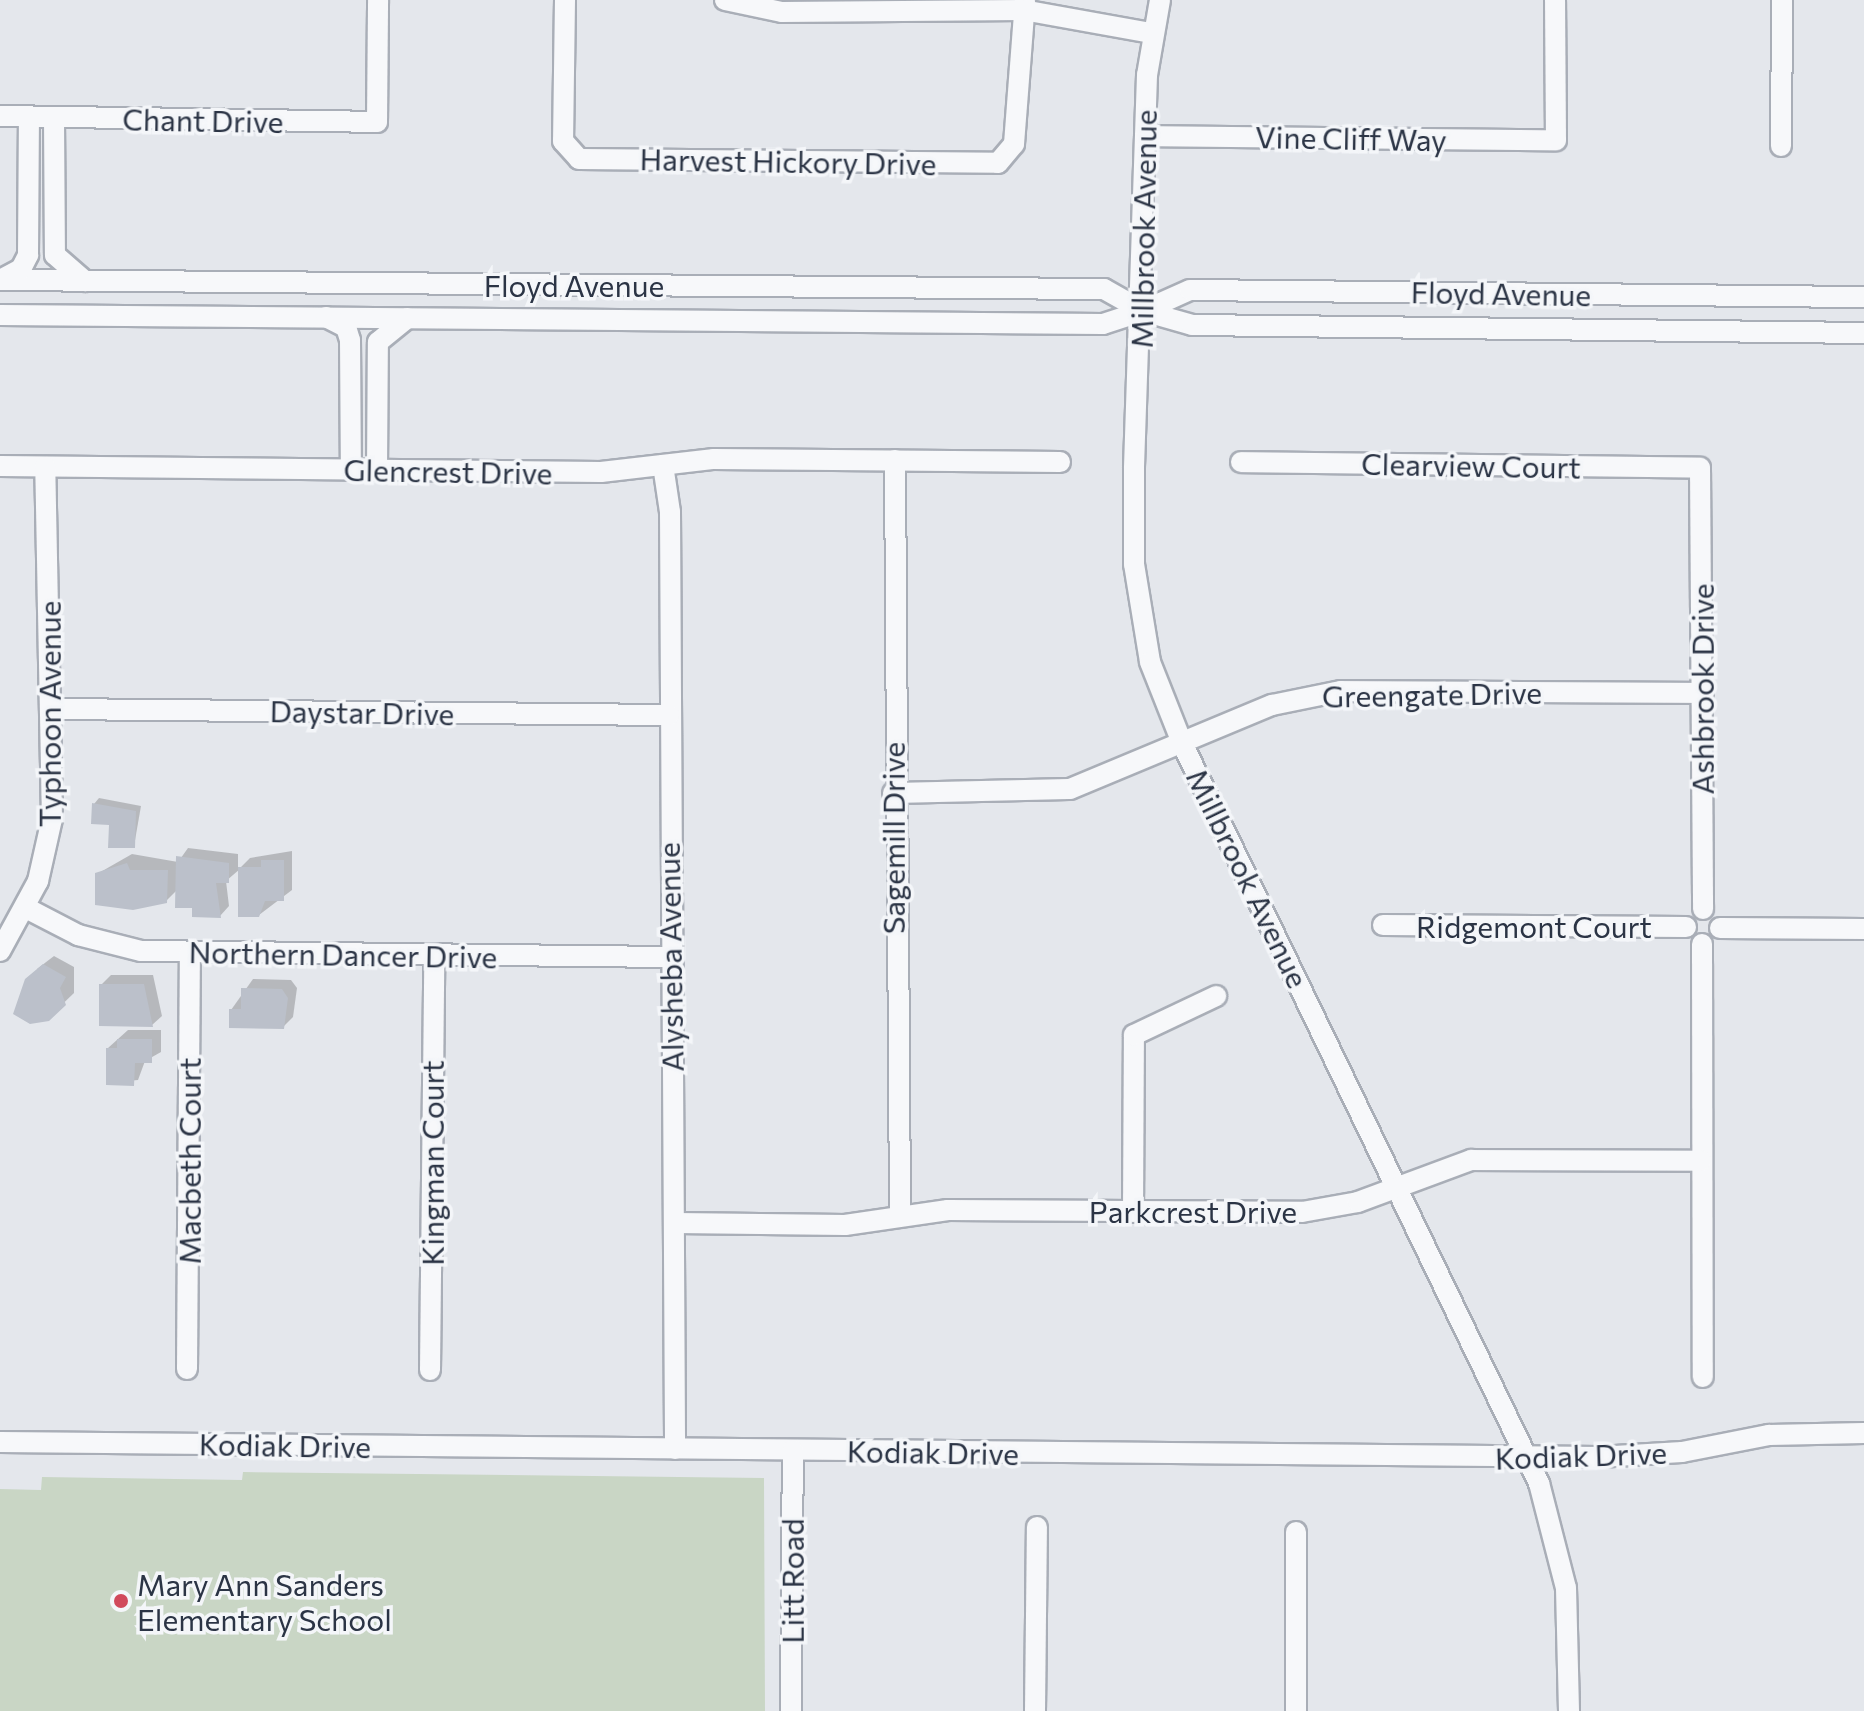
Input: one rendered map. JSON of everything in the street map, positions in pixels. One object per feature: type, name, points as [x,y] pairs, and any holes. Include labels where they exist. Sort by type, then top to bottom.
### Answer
[{"type":"street","name":"Chant Drive","points":[[0,116],[29,119],[377,122],[378,0]]},
{"type":"street","name":"Harvest Hickory Drive","points":[[565,0],[569,153],[594,159],[1007,158],[1024,5]]},
{"type":"street","points":[[725,0],[782,12],[1024,5],[1151,33]]},
{"type":"street","name":"Millbrook Avenue","points":[[1160,0],[1151,33],[1145,136],[1143,311],[1134,564],[1150,662],[1182,743],[1399,1183],[1526,1455],[1562,1560],[1569,1711]]},
{"type":"street","name":"Vine Cliff Way","points":[[1145,136],[1556,140],[1555,0]]},
{"type":"street","points":[[1781,146],[1782,0]]},
{"type":"street","points":[[0,280],[21,269],[28,255],[29,119]]},
{"type":"street","points":[[54,119],[55,255],[85,281]]},
{"type":"street","name":"Floyd Avenue","points":[[0,280],[1104,289],[1143,311],[1192,325],[1864,333]]},
{"type":"street","name":"Floyd Avenue","points":[[0,315],[1103,324],[1143,311],[1190,290],[1864,297]]},
{"type":"street","points":[[326,317],[346,327],[350,340],[351,470]]},
{"type":"street","points":[[377,470],[378,342],[408,318]]},
{"type":"street","name":"Glencrest Drive","points":[[0,466],[601,472],[663,465],[895,460],[1060,462]]},
{"type":"street","name":"Sagemill Drive","points":[[895,460],[893,793],[900,1215]]},
{"type":"street","name":"Clearview Court","points":[[1241,462],[1700,468]]},
{"type":"street","name":"Alysheba Avenue","points":[[663,465],[670,512],[668,957],[676,1223],[675,1449]]},
{"type":"street","name":"Typhoon Avenue","points":[[0,951],[26,908],[52,819],[55,709],[45,467]]},
{"type":"street","name":"Ashbrook Drive","points":[[1700,468],[1703,909]]},
{"type":"street","name":"Greengate Drive","points":[[893,793],[1070,789],[1272,705],[1341,691],[1703,693]]},
{"type":"street","name":"Daystar Drive","points":[[55,709],[669,715]]},
{"type":"street","name":"Northern Dancer Drive","points":[[26,908],[107,945],[190,953],[668,957]]},
{"type":"street","points":[[1703,1377],[1702,944],[1686,927],[1703,909],[1716,915],[1720,928]]},
{"type":"street","name":"Ridgemont Court","points":[[1383,925],[1686,927]]},
{"type":"street","points":[[1702,944],[1720,928],[1864,929]]},
{"type":"street","name":"Macbeth Court","points":[[187,1369],[190,953]]},
{"type":"street","name":"Kingman Court","points":[[430,1370],[434,955]]},
{"type":"street","points":[[1133,1212],[1134,1035],[1216,996]]},
{"type":"street","name":"Parkcrest Drive","points":[[676,1223],[836,1226],[900,1215],[1321,1211],[1471,1160],[1701,1161]]},
{"type":"street","name":"Kodiak Drive","points":[[0,1442],[1644,1456],[1769,1435],[1864,1433]]},
{"type":"street","name":"Litt Road","points":[[791,1711],[793,1450]]},
{"type":"street","points":[[1035,1711],[1037,1527]]},
{"type":"street","points":[[1296,1532],[1296,1711]]},
{"type":"green space","points":[[243,1472],[764,1478],[765,1711],[0,1711],[0,1489],[41,1490],[42,1477],[242,1480]]},
{"type":"building","points":[[92,803],[136,811],[135,848],[108,848],[109,825],[91,824]]},
{"type":"building","points":[[176,856],[229,863],[229,883],[216,883],[221,918],[192,917],[192,908],[175,908]]},
{"type":"building","points":[[261,860],[284,860],[284,901],[265,901],[259,917],[238,917],[238,867],[261,867]]},
{"type":"building","points":[[127,863],[130,870],[168,870],[167,903],[133,910],[95,905],[95,873]]},
{"type":"building","points":[[43,964],[66,977],[60,988],[66,1005],[49,1021],[30,1024],[13,1014],[25,979]]},
{"type":"building","points":[[99,984],[144,984],[153,1027],[99,1026]]},
{"type":"building","points":[[241,988],[282,989],[288,998],[284,1029],[229,1028],[229,1009],[241,1009]]},
{"type":"building","points":[[117,1039],[152,1039],[152,1063],[135,1063],[134,1086],[106,1085],[106,1048],[117,1048]]},
{"type":"place","name":"Mary Ann Sanders Elementary School","points":[[121,1601]]}]
